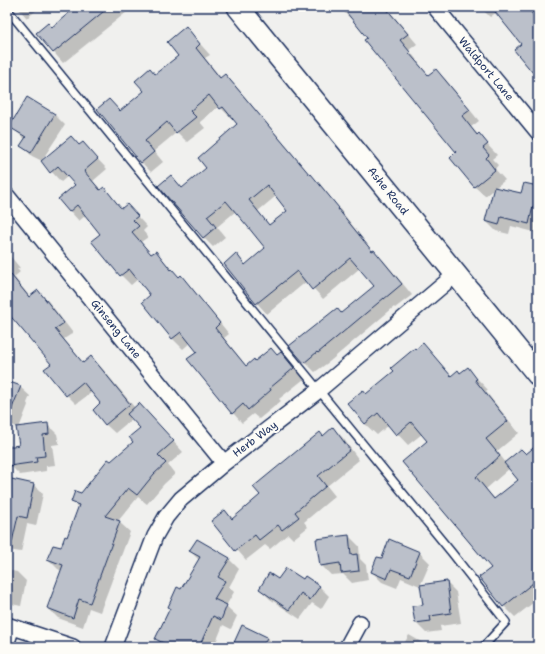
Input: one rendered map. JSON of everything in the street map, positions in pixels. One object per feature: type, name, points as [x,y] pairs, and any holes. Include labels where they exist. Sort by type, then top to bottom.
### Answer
[{"type":"street","name":"Ashe Road","points":[[238,7],[538,375]]},
{"type":"street","name":"Waldport Lane","points":[[435,7],[538,132]]},
{"type":"street","name":"Ginseng Lane","points":[[7,196],[224,463]]},
{"type":"street","name":"Herb Way","points":[[112,647],[155,536],[166,517],[181,499],[224,463],[319,390],[456,274]]},
{"type":"street","points":[[347,647],[360,624]]},
{"type":"street","points":[[7,642],[9,626],[73,647]]},
{"type":"lane","points":[[7,8],[319,390],[506,622],[483,647]]},
{"type":"building","points":[[76,7],[109,7],[53,53],[36,33],[48,23],[52,27]]},
{"type":"building","points":[[342,7],[385,7],[408,34],[400,40],[410,52],[409,53],[428,75],[436,69],[470,110],[462,116],[477,135],[479,133],[488,144],[483,148],[489,155],[486,158],[495,170],[474,187],[450,158],[456,152],[364,40],[367,38]]},
{"type":"building","points":[[491,7],[527,7],[538,21],[538,79],[514,50],[521,44]]},
{"type":"building","points":[[186,26],[200,44],[196,48],[220,78],[225,74],[310,175],[311,174],[372,251],[374,250],[402,284],[304,363],[289,346],[337,308],[341,313],[374,286],[350,258],[312,290],[297,271],[256,304],[224,264],[236,253],[245,265],[265,248],[248,227],[226,201],[207,216],[216,227],[203,238],[158,186],[171,175],[182,188],[206,168],[198,158],[237,124],[223,107],[220,109],[209,95],[190,111],[196,117],[176,133],[167,122],[145,141],[154,152],[141,163],[97,109],[109,99],[120,111],[144,91],[135,81],[150,68],[155,74],[178,56],[167,42]],"holes":[[[267,185],[287,211],[269,225],[249,200]]]},
{"type":"building","points":[[27,97],[55,114],[31,153],[20,146],[26,137],[9,127]]},
{"type":"building","points":[[71,136],[79,145],[83,142],[98,159],[84,171],[100,190],[104,187],[120,207],[122,208],[127,204],[138,216],[133,220],[139,226],[132,232],[151,254],[156,251],[171,270],[172,269],[179,277],[181,275],[220,323],[215,328],[246,366],[254,359],[255,361],[271,348],[277,355],[281,352],[294,368],[270,388],[271,390],[248,410],[243,404],[232,414],[187,359],[197,352],[181,332],[172,339],[142,302],[150,295],[129,269],[120,276],[91,241],[100,234],[77,205],[69,212],[58,199],[75,185],[58,166],[50,173],[41,161]]},
{"type":"building","points":[[524,183],[538,186],[538,207],[533,206],[529,224],[501,217],[499,225],[485,221],[494,187],[521,193]]},
{"type":"building","points":[[7,270],[29,297],[38,290],[64,323],[55,329],[83,363],[91,356],[130,404],[105,425],[93,410],[100,403],[83,382],[66,396],[44,369],[51,364],[7,312]]},
{"type":"building","points":[[423,343],[451,376],[458,370],[460,373],[468,367],[477,379],[475,380],[508,421],[486,439],[500,456],[476,477],[494,499],[518,480],[504,463],[521,449],[526,454],[538,444],[538,579],[503,607],[479,577],[491,568],[402,462],[427,441],[411,422],[396,435],[378,413],[365,424],[347,403],[363,390],[366,394],[394,371],[391,368]]},
{"type":"building","points":[[7,381],[21,386],[8,418],[7,418]]},
{"type":"building","points":[[139,403],[174,441],[158,455],[166,463],[154,474],[137,495],[128,488],[105,516],[120,521],[90,603],[79,599],[73,618],[47,608],[63,565],[47,559],[53,545],[61,547],[65,536],[67,537],[79,505],[71,502],[75,491],[81,493],[108,459],[111,461],[133,442],[129,437],[140,428],[127,414]]},
{"type":"building","points":[[48,423],[49,434],[43,435],[45,456],[36,457],[37,462],[9,466],[7,447],[19,445],[16,427]]},
{"type":"building","points":[[333,427],[350,450],[318,476],[326,486],[295,512],[299,517],[282,530],[278,525],[259,540],[255,535],[235,551],[211,521],[225,510],[232,519],[260,495],[253,487],[320,432],[323,436]]},
{"type":"building","points":[[7,478],[34,484],[27,518],[18,516],[12,542],[7,541]]},
{"type":"building","points":[[349,535],[351,555],[357,554],[359,571],[341,573],[340,563],[320,566],[316,539]]},
{"type":"building","points":[[197,539],[230,558],[218,577],[225,581],[214,599],[227,605],[221,620],[213,616],[199,647],[172,647],[155,639],[170,608],[168,607],[177,587],[181,589],[200,557],[189,551]]},
{"type":"building","points":[[389,539],[420,552],[410,576],[391,569],[387,579],[371,572],[377,557],[382,558]]},
{"type":"building","points":[[286,568],[303,579],[305,576],[320,586],[310,600],[301,593],[289,610],[259,589],[269,573],[278,579]]},
{"type":"building","points":[[447,581],[451,613],[430,616],[431,621],[415,623],[412,606],[423,605],[420,585]]},
{"type":"building","points":[[242,625],[267,637],[263,647],[232,647]]}]
